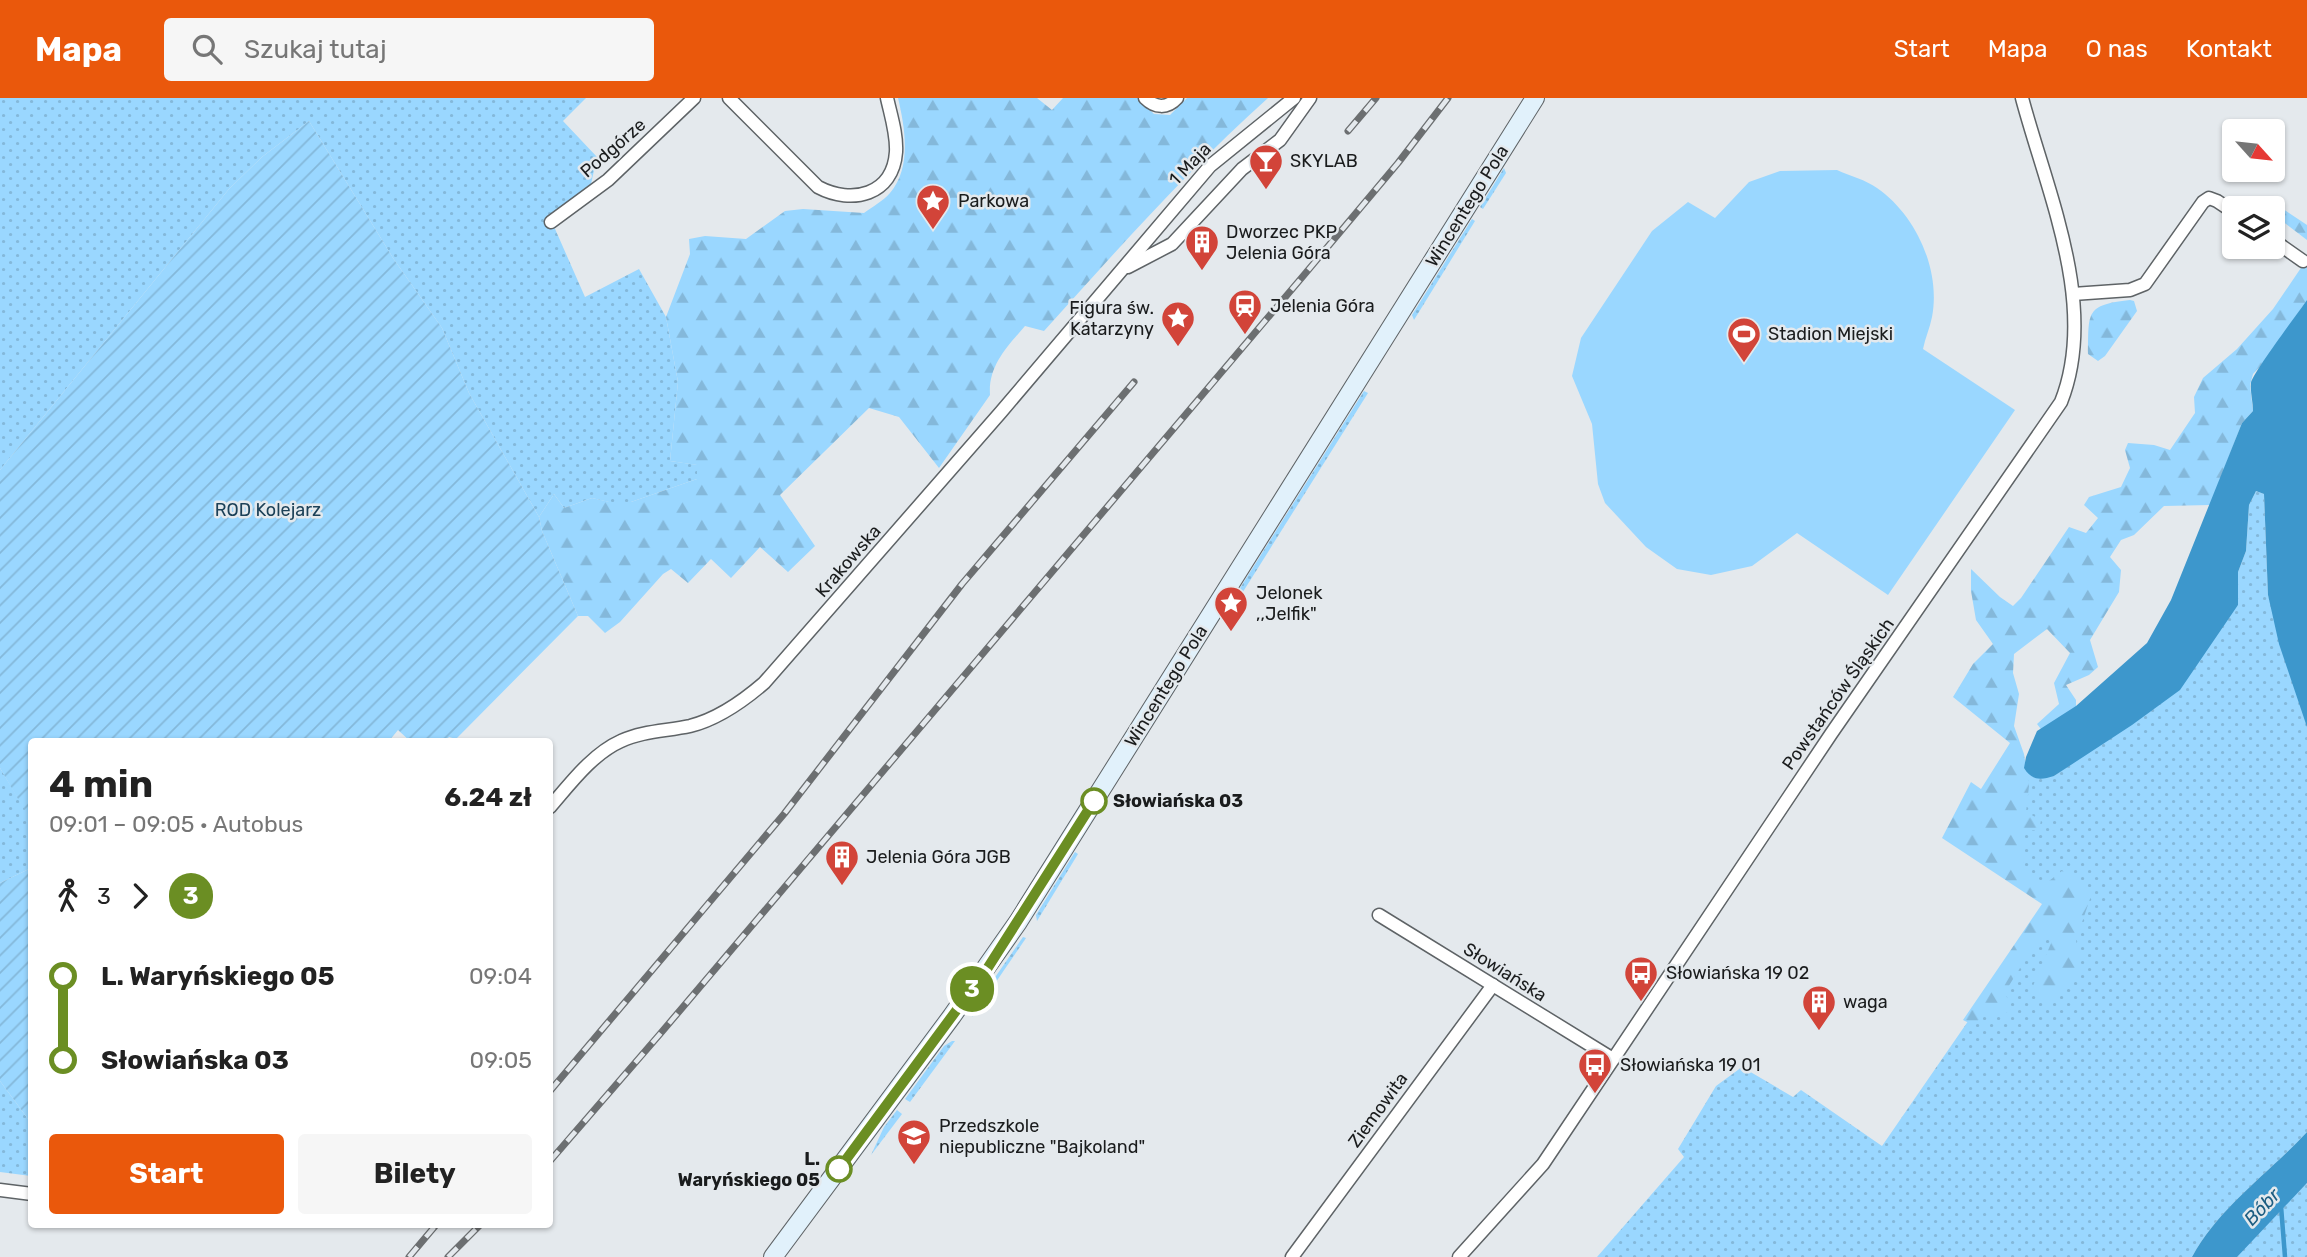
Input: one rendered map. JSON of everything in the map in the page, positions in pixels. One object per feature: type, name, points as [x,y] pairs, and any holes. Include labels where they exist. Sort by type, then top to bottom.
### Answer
[{"type":"street","name":"Podgórze","points":[[551,222],[608,180],[694,98]]},
{"type":"street","points":[[729,98],[818,187],[853,198],[883,182],[895,160],[895,136],[887,98]]},
{"type":"street","points":[[1145,98],[1150,104],[1163,107],[1177,98]]},
{"type":"street","name":"1 Maja","points":[[1125,268],[1157,226],[1210,166],[1294,98]]},
{"type":"street","points":[[1125,268],[1172,244],[1242,169],[1280,140],[1310,98]]},
{"type":"street","name":"Wincentego Pola","points":[[773,1257],[958,1008],[1018,922],[1535,98]]},
{"type":"street","name":"Powstańców Śląskich","points":[[1459,1257],[1543,1164],[1831,734],[2061,402],[2070,375],[2073,342],[2070,262],[2022,98]]},
{"type":"street","points":[[2073,294],[2130,290],[2145,284],[2203,202],[2209,198],[2222,204]]},
{"type":"street","points":[[2285,248],[2303,261]]},
{"type":"street","name":"Krakowska","points":[[553,804],[595,758],[613,745],[632,737],[714,718],[734,707],[764,683],[1125,268]]},
{"type":"street","name":"Słowiańska","points":[[1379,915],[1613,1059]]},
{"type":"street","name":"Ziemowita","points":[[1292,1257],[1493,985]]},
{"type":"street","points":[[0,1190],[28,1194]]},
{"type":"green space","points":[[0,98],[586,98],[563,121],[597,157],[589,193],[552,222],[585,297],[639,269],[666,317],[678,382],[670,461],[698,465],[697,479],[631,502],[609,502],[592,498],[564,508],[554,494],[539,517],[469,393],[442,328],[393,258],[309,121],[262,157],[229,189],[0,470]]},
{"type":"green space","points":[[898,98],[1037,98],[1052,110],[1063,98],[1138,98],[1154,114],[1170,115],[1187,98],[1268,98],[1181,182],[1044,331],[1025,326],[1005,349],[995,366],[990,395],[939,468],[899,417],[869,408],[780,495],[815,546],[788,572],[760,547],[731,578],[711,559],[688,583],[671,569],[663,574],[620,622],[605,633],[588,616],[578,616],[542,531],[539,517],[554,494],[564,508],[592,498],[610,502],[631,502],[697,479],[697,465],[670,461],[678,382],[666,317],[690,254],[689,239],[705,236],[746,239],[785,211],[803,209],[864,213],[890,193],[902,171],[905,147]]},
{"type":"green space","name":"ROD Kolejarz","points":[[309,121],[393,258],[442,328],[469,393],[539,517],[542,531],[578,616],[457,738],[407,738],[398,730],[391,738],[28,738],[28,816],[0,768],[0,470],[229,189],[262,157]]},
{"type":"green space","points":[[1504,168],[1506,173],[1483,209],[1480,207]]},
{"type":"green space","name":"Stadion Miejski","points":[[1837,170],[1873,185],[1891,199],[1914,228],[1929,263],[1933,281],[1931,321],[1923,349],[2015,410],[1888,595],[1797,533],[1752,566],[1711,575],[1677,569],[1646,547],[1605,503],[1598,484],[1592,424],[1572,376],[1581,338],[1652,231],[1688,202],[1715,218],[1749,182],[1780,171]]},
{"type":"green space","points":[[2285,210],[2307,225],[2307,240],[2285,223]]},
{"type":"green space","points":[[1472,219],[1475,221],[1414,320],[1412,315]]},
{"type":"green space","points":[[2307,259],[2307,300],[2266,360],[2253,374],[2250,385],[2253,411],[2242,423],[2210,505],[2164,506],[2134,535],[2121,540],[2110,557],[2121,570],[2119,592],[2090,640],[2098,667],[2089,675],[2066,685],[2076,700],[2076,711],[2044,733],[2037,724],[2059,704],[2054,683],[2070,653],[2047,629],[2014,654],[2013,673],[2019,694],[2014,726],[2024,754],[2029,786],[2026,812],[2041,820],[2039,831],[2022,829],[2025,845],[2023,867],[2045,884],[2062,871],[2092,893],[2076,940],[2081,972],[2055,1000],[2043,1000],[2033,986],[2052,941],[2040,936],[2005,992],[2011,1009],[2004,1015],[1985,1015],[1973,1025],[1963,1020],[2042,904],[1942,838],[1971,782],[1981,789],[2010,743],[1953,697],[1973,664],[1993,644],[1976,620],[1971,591],[1971,569],[2013,606],[2069,527],[2086,533],[2098,518],[2084,505],[2089,497],[2121,487],[2130,468],[2125,450],[2128,443],[2154,445],[2170,450],[2195,413],[2194,397],[2203,378],[2237,349],[2273,309]]},
{"type":"green space","points":[[2134,301],[2137,311],[2105,356],[2098,361],[2088,354],[2092,313],[2105,305]]},
{"type":"green space","points":[[1364,391],[1368,393],[1229,614],[1225,612]]},
{"type":"green space","points":[[2256,491],[2264,494],[2268,595],[2307,718],[2307,1132],[2230,1206],[2192,1257],[1597,1257],[1684,1157],[1678,1149],[1716,1086],[1742,1067],[1793,1097],[1801,1090],[1882,1146],[2053,898],[2017,868],[2024,768],[2054,776],[2074,762],[2238,605],[2238,572],[2246,551],[2249,505]]},
{"type":"green space","points":[[0,768],[28,814],[28,869],[0,883]]},
{"type":"green space","points":[[1075,852],[1078,854],[1037,921],[1036,915]]},
{"type":"green space","points":[[28,869],[28,1119],[0,1081],[0,883]]},
{"type":"green space","points":[[1023,937],[1026,938],[972,1017],[973,1009]]},
{"type":"green space","points":[[955,1041],[910,1102],[905,1099],[944,1046]]},
{"type":"green space","points":[[0,1081],[28,1119],[28,1176],[0,1172]]},
{"type":"green space","points":[[897,1110],[902,1114],[871,1155],[884,1127]]},
{"type":"green space","points":[[2307,1183],[2307,1257],[2237,1257],[2241,1251]]},
{"type":"water","points":[[2307,300],[2307,727],[2279,644],[2268,595],[2264,494],[2256,491],[2249,505],[2246,551],[2238,572],[2238,605],[2180,690],[2054,776],[2041,779],[2034,777],[2024,768],[2037,731],[2076,706],[2147,643],[2171,600],[2242,423],[2253,411],[2253,377]]},
{"type":"water","name":"Bóbr","points":[[2307,1132],[2307,1183],[2237,1257],[2192,1257],[2230,1206]]},
{"type":"waterway","name":"Bóbr","points":[[2281,1206],[2285,1257]]},
{"type":"railway","points":[[1348,131],[1376,98]]},
{"type":"railway","points":[[553,1158],[1304,275],[1398,163],[1448,98]]},
{"type":"railway","points":[[553,1087],[784,814],[962,584],[1134,382]]},
{"type":"railway","points":[[409,1257],[433,1228]]},
{"type":"railway","points":[[448,1257],[477,1228]]},
{"type":"bus line","name":"3","points":[[839,1169],[987,969],[1094,801]]},
{"type":"place","name":"SKYLAB","points":[[1266,191]]},
{"type":"place","name":"Parkowa","points":[[933,231]]},
{"type":"place","name":"Dworzec PKP Jelenia Góra","points":[[1202,272]]},
{"type":"place","name":"Jelenia Góra","points":[[1245,336]]},
{"type":"place","name":"Figura św. Katarzyny","points":[[1178,348]]},
{"type":"place","name":"Stadion Miejski","points":[[1744,364]]},
{"type":"place","name":"Jelonek ,,Jelfik\"","points":[[1231,633]]},
{"type":"place","name":"Słowiańska 03","points":[[1094,801]]},
{"type":"place","name":"Jelenia Góra JGB","points":[[842,887]]},
{"type":"place","name":"Słowiańska 19 02","points":[[1641,1003]]},
{"type":"place","name":"waga","points":[[1819,1032]]},
{"type":"place","name":"Słowiańska 19 01","points":[[1595,1095]]},
{"type":"place","name":"Przedszkole niepubliczne \"Bajkoland\"","points":[[914,1166]]},
{"type":"place","name":"L. Waryńskiego 05","points":[[839,1169]]}]
